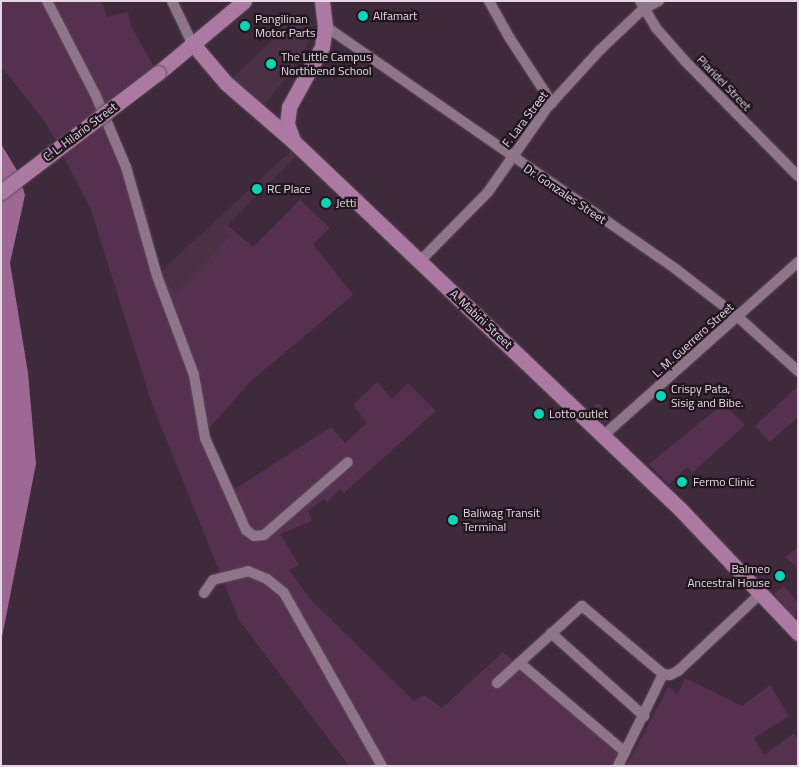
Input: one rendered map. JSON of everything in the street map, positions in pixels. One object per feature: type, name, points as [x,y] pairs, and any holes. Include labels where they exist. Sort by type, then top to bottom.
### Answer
[{"type":"main road","name":"C. L. Hilario Street","points":[[1,192],[158,73],[244,1]]},
{"type":"main road","points":[[293,141],[287,124],[289,107],[322,47],[325,26],[322,1]]},
{"type":"main road","name":"A. Mabini Street","points":[[192,43],[226,83],[293,141],[604,435],[695,524],[760,594],[796,629]]},
{"type":"street","points":[[47,1],[96,96],[126,167],[157,276],[194,376],[205,438],[246,530],[254,536],[264,535],[348,462]]},
{"type":"street","name":"A. Mabini Street","points":[[172,1],[192,43]]},
{"type":"street","points":[[489,1],[509,38],[552,103]]},
{"type":"street","name":"F. Lara Street","points":[[420,261],[488,192],[552,103],[600,50],[642,5],[659,1]]},
{"type":"street","name":"Plaridel Street","points":[[642,5],[685,61],[798,176]]},
{"type":"street","name":"Dr. Gonzales Street","points":[[325,26],[677,270],[738,316],[798,371]]},
{"type":"street","name":"L. M. Guerrero Street","points":[[604,435],[798,262]]},
{"type":"street","points":[[204,593],[214,580],[248,571],[267,579],[284,593],[382,766]]},
{"type":"street","points":[[497,683],[582,606],[663,674],[678,672],[760,594]]},
{"type":"street","points":[[552,634],[644,716]]},
{"type":"street","points":[[520,663],[625,752]]},
{"type":"street","points":[[618,766],[663,674]]},
{"type":"shaded area","points":[[1,1],[102,1],[107,17],[128,12],[132,28],[154,67],[56,141],[45,122],[1,66]]},
{"type":"shaded area","name":"The Little Campus Northbend School","points":[[309,16],[310,37],[301,58],[262,108],[230,80],[269,44],[285,23]]},
{"type":"shaded area","points":[[111,117],[147,214],[158,273],[175,294],[231,235],[224,228],[227,225],[253,247],[300,200],[330,228],[313,244],[353,295],[250,382],[207,431],[235,489],[331,427],[345,443],[367,423],[353,405],[377,382],[392,399],[408,383],[436,411],[344,493],[340,489],[327,502],[324,499],[308,511],[312,521],[280,534],[299,565],[289,570],[309,598],[414,701],[424,695],[442,708],[503,652],[628,763],[669,686],[677,695],[685,678],[742,706],[770,685],[789,716],[754,738],[764,755],[794,733],[798,741],[798,766],[349,766],[239,620],[152,404],[90,207],[62,154]]},
{"type":"shaded area","points":[[1,144],[18,172],[25,195],[10,263],[28,373],[36,464],[1,642]]},
{"type":"shaded area","name":"RC Place","points":[[291,151],[297,155],[225,228],[231,235],[175,295],[158,274]]},
{"type":"shaded area","points":[[798,386],[798,417],[770,442],[755,426]]},
{"type":"shaded area","points":[[598,403],[611,417],[605,423],[590,410]]},
{"type":"shaded area","points":[[723,404],[745,425],[693,472],[687,467],[669,484],[649,464]]},
{"type":"shaded area","points":[[798,547],[798,569],[786,557]]},
{"type":"shaded area","points":[[784,586],[798,603],[795,618],[774,594]]},
{"type":"place","name":"Alfamart","points":[[363,16]]},
{"type":"place","name":"Pangilinan Motor Parts","points":[[245,26]]},
{"type":"place","name":"The Little Campus Northbend School","points":[[271,64]]},
{"type":"place","name":"RC Place","points":[[257,189]]},
{"type":"place","name":"Jetti","points":[[326,203]]},
{"type":"place","name":"Crispy Pata, Sisig and Bibe.","points":[[661,396]]},
{"type":"place","name":"Lotto outlet","points":[[539,414]]},
{"type":"place","name":"Fermo Clinic","points":[[682,482]]},
{"type":"place","name":"Baliwag Transit Terminal","points":[[453,520]]},
{"type":"place","name":"Balmeo Ancestral House","points":[[780,576]]}]
